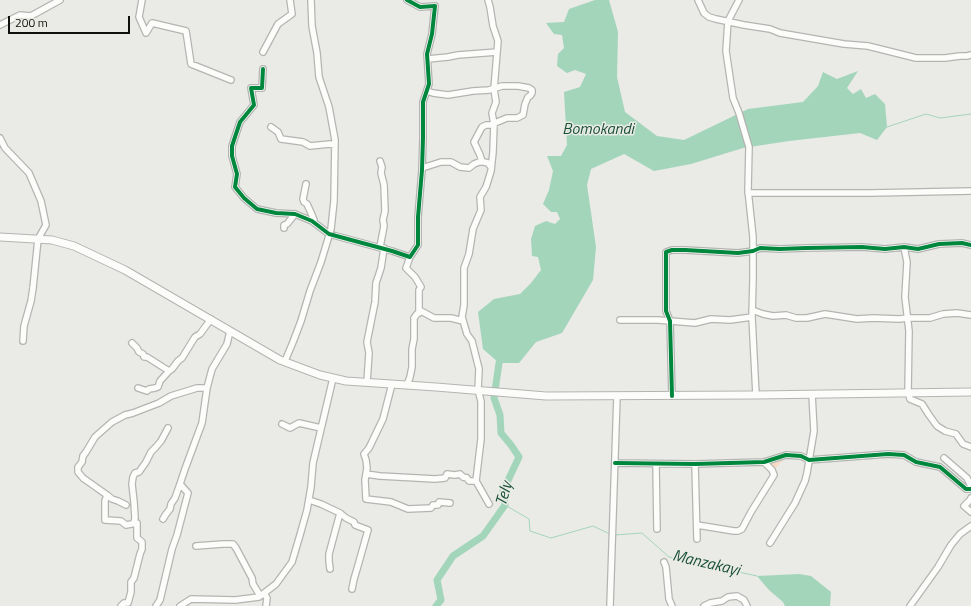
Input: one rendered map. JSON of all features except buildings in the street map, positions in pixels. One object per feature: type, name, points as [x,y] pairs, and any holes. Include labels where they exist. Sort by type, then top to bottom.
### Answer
[{"type":"main road","points":[[0,237],[52,240],[74,246],[125,270],[285,361],[320,374],[346,381],[546,396],[971,392]]},
{"type":"street","points":[[0,25],[20,14],[31,16],[60,0]]},
{"type":"street","points":[[142,0],[139,18],[146,33],[152,23],[186,31],[191,64],[231,80]]},
{"type":"street","points":[[263,52],[278,24],[292,14],[290,0]]},
{"type":"street","points":[[285,361],[294,342],[331,229],[334,201],[335,140],[329,107],[319,77],[317,53],[312,26],[311,0]]},
{"type":"street","points":[[408,0],[420,7],[435,6],[432,34],[427,54],[430,84],[423,102],[422,168],[418,216],[418,245],[410,257],[406,268],[415,277],[421,287],[419,290],[419,313]]},
{"type":"street","points":[[488,0],[493,26],[498,41],[494,89],[496,102],[492,113],[494,124],[491,167],[486,186],[480,198],[481,210],[473,229],[469,254],[464,268],[464,305],[462,317],[467,334],[472,341],[479,369],[482,391],[481,439],[476,481],[489,504]]},
{"type":"street","points":[[698,0],[704,13],[709,17],[770,29],[780,33],[822,41],[868,46],[916,58],[945,58],[971,55]]},
{"type":"street","points":[[739,0],[728,21],[726,51],[733,98],[749,147],[748,193],[753,237],[752,317],[756,395]]},
{"type":"street","points":[[428,58],[497,52]]},
{"type":"street","points":[[263,69],[262,88],[251,88],[254,106],[240,122],[232,146],[232,156],[238,174],[235,187],[244,198],[257,209],[276,213],[295,214],[312,222],[329,234],[410,257]]},
{"type":"street","points":[[427,91],[448,95],[472,90],[489,90],[502,86],[529,88],[532,90],[532,93],[528,97],[525,104],[523,115],[517,118],[507,118],[494,124],[482,127],[474,142],[482,162]]},
{"type":"street","points":[[271,127],[278,132],[281,139],[309,144],[335,145]]},
{"type":"street","points":[[0,138],[6,148],[29,173],[41,201],[46,225],[38,239],[33,288],[24,326],[23,341]]},
{"type":"street","points":[[367,382],[369,353],[367,342],[375,302],[376,283],[380,268],[384,226],[383,220],[385,211],[383,196],[384,185],[380,161]]},
{"type":"street","points":[[422,168],[441,162],[451,162],[460,167],[469,168],[474,164],[482,162],[488,163],[491,167]]},
{"type":"street","points":[[306,184],[303,199],[307,204],[314,220],[312,222]]},
{"type":"street","points":[[748,193],[971,191]]},
{"type":"street","points":[[284,228],[284,225],[287,224],[295,214]]},
{"type":"street","points":[[672,396],[670,321],[666,311],[666,252],[672,250],[685,250],[738,253],[753,252],[760,248],[918,249],[939,244],[962,243],[971,245]]},
{"type":"street","points":[[904,248],[907,262],[905,297],[909,331],[908,392],[910,399],[922,404],[937,426],[945,431],[956,434],[963,444],[971,447]]},
{"type":"street","points":[[752,310],[773,316],[786,315],[796,318],[807,318],[825,314],[857,319],[873,318],[899,320],[908,318],[930,318],[943,314],[957,313],[971,315]]},
{"type":"street","points":[[407,385],[412,367],[414,318],[417,314],[422,311],[434,318],[451,318],[463,321]]},
{"type":"street","points":[[620,320],[695,323],[711,319],[730,320],[752,317]]},
{"type":"street","points":[[138,388],[147,391],[151,388],[158,387],[160,381],[182,358],[195,337],[200,334],[211,319]]},
{"type":"street","points":[[163,519],[170,510],[171,504],[175,498],[184,469],[202,422],[207,388],[212,368],[227,344],[230,331]]},
{"type":"street","points":[[132,342],[144,357],[147,357],[169,371]]},
{"type":"street","points":[[180,606],[191,599],[235,600],[259,597],[276,584],[292,562],[309,500],[313,463],[333,378]]},
{"type":"street","points":[[392,384],[382,419],[369,448],[364,454],[367,468],[365,480],[366,499],[391,502],[408,509],[431,508],[433,505],[438,505],[439,502],[450,503]]},
{"type":"street","points":[[126,505],[112,499],[83,478],[78,472],[78,467],[82,462],[83,456],[90,444],[95,437],[112,422],[125,415],[159,403],[171,396],[197,388],[207,388]]},
{"type":"street","points":[[770,543],[794,503],[807,473],[814,431],[812,394]]},
{"type":"street","points":[[610,606],[616,396]]},
{"type":"street","points":[[282,424],[290,428],[298,423],[321,428]]},
{"type":"street","points":[[134,523],[133,477],[135,473],[139,472],[151,452],[161,441],[168,428]]},
{"type":"street","points":[[614,463],[695,464],[764,462],[786,455],[800,456],[809,460],[888,454],[904,455],[916,462],[940,467],[966,489],[971,489]]},
{"type":"street","points":[[944,458],[967,478],[971,486]]},
{"type":"street","points":[[697,525],[734,531],[742,529],[774,475],[772,470],[764,462]]},
{"type":"street","points":[[656,464],[657,529]]},
{"type":"street","points":[[695,464],[697,539]]},
{"type":"street","points":[[366,474],[435,480],[445,478],[447,474],[460,474],[469,481],[476,481]]},
{"type":"street","points":[[156,606],[160,600],[172,549],[188,493],[180,484]]},
{"type":"street","points":[[107,495],[104,508],[105,520],[121,521],[126,525],[134,523]]},
{"type":"street","points":[[971,498],[964,506],[971,512]]},
{"type":"street","points":[[309,500],[340,513],[354,522],[355,525],[368,530],[352,589]]},
{"type":"street","points":[[330,569],[329,554],[340,513]]},
{"type":"street","points":[[121,606],[124,603],[128,603],[131,592],[131,582],[134,578],[142,548],[142,542],[138,538],[137,523],[134,523]]},
{"type":"street","points":[[910,606],[938,567],[951,545],[960,534],[971,526]]},
{"type":"street","points":[[196,546],[233,544],[252,578],[259,597]]},
{"type":"street","points":[[664,562],[666,566],[669,599],[672,606]]},
{"type":"street","points":[[264,593],[266,598],[266,606]]},
{"type":"street","points":[[704,606],[710,603],[722,601],[728,597],[737,596],[744,600],[747,606]]},
{"type":"shaded area","points":[[785,458],[773,470],[768,463]]},
{"type":"water","name":"Bomokandi","points":[[595,0],[609,0],[618,32],[617,77],[625,112],[657,136],[684,140],[748,109],[803,102],[818,86],[823,72],[837,79],[858,71],[847,88],[853,94],[861,89],[866,98],[875,94],[885,104],[887,127],[877,140],[860,133],[789,141],[743,148],[691,164],[654,171],[624,154],[591,169],[587,185],[596,247],[593,280],[562,333],[536,342],[519,363],[499,363],[483,349],[478,312],[494,299],[520,294],[541,270],[538,257],[532,256],[531,239],[535,226],[546,221],[555,224],[560,219],[557,212],[551,212],[543,204],[549,190],[553,171],[547,156],[561,156],[567,145],[564,92],[580,87],[586,74],[575,70],[567,73],[557,66],[558,54],[564,48],[562,35],[554,34],[546,23],[564,22],[569,9]]},
{"type":"water","points":[[799,574],[811,576],[831,592],[830,606],[785,606],[783,602],[769,590],[757,576]]},
{"type":"waterway","points":[[887,127],[926,114],[940,118],[971,114]]},
{"type":"waterway","name":"Tely","points":[[436,606],[441,600],[437,580],[453,556],[483,536],[505,505],[503,491],[519,457],[501,433],[500,415],[494,398],[499,363]]},
{"type":"waterway","name":"Manzakayi","points":[[505,505],[529,519],[530,531],[551,538],[593,526],[610,534]]},
{"type":"waterway","name":"Manzakayi","points":[[615,535],[642,533],[669,557],[757,576]]},
{"type":"cycle path","points":[[263,69],[262,88],[251,88],[254,105],[240,122],[232,146],[232,156],[237,174],[235,187],[244,198],[257,209],[276,213],[295,214],[312,221],[329,234],[410,257],[418,245],[418,217],[422,170],[423,102],[429,84],[427,54],[432,34],[435,6],[420,7],[407,0]]},
{"type":"cycle path","points":[[672,396],[670,321],[666,311],[666,252],[672,250],[685,250],[738,253],[753,251],[760,248],[862,247],[885,249],[904,247],[918,249],[939,244],[962,243],[971,245]]},
{"type":"cycle path","points":[[615,463],[695,464],[764,462],[786,455],[801,456],[809,460],[888,454],[904,455],[916,462],[940,467],[966,489],[971,489]]}]
